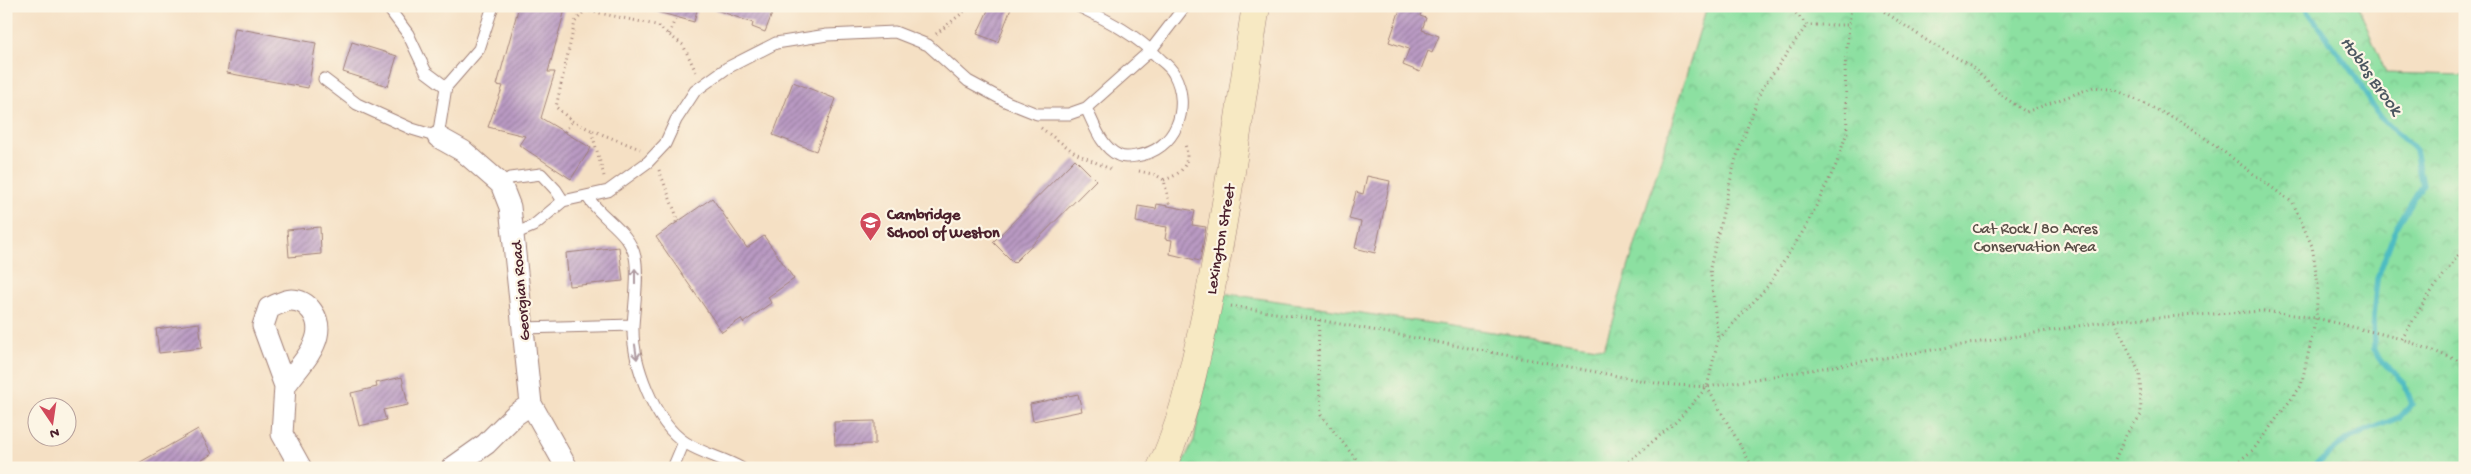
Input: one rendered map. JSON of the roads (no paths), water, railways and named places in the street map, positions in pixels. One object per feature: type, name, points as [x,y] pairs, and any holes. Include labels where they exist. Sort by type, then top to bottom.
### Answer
[{"type":"street","name":"Lexington Street","points":[[1161,468],[1173,441],[1185,403],[1208,301],[1256,6]]},
{"type":"street","name":"Georgian Road","points":[[438,137],[463,151],[501,184],[510,207],[531,404],[567,468]]},
{"type":"street","points":[[285,386],[282,434],[301,468]]},
{"type":"street","points":[[452,468],[486,444],[514,415],[531,404]]},
{"type":"lane","points":[[387,6],[408,34],[426,72],[446,87]]},
{"type":"lane","points":[[324,79],[357,104],[412,129],[438,137],[446,87],[479,49],[493,6]]},
{"type":"lane","points":[[1078,6],[1120,26],[1151,50],[1173,71],[1180,86],[1182,102],[1180,117],[1173,134],[1164,144],[1144,155],[1119,156],[1109,149],[1101,138],[1086,108]]},
{"type":"lane","points":[[514,234],[532,226],[563,202],[608,191],[648,162],[665,144],[695,91],[727,68],[776,44],[827,35],[895,32],[928,45],[968,81],[1007,102],[1037,114],[1069,114],[1086,108],[1151,50],[1185,6]]},
{"type":"lane","points":[[501,184],[510,178],[541,174],[556,190],[563,202]]},
{"type":"lane","points":[[587,196],[593,206],[625,236],[635,257],[633,325],[637,361],[643,379],[670,430],[684,442],[741,468]]},
{"type":"lane","points":[[523,328],[633,325]]},
{"type":"lane","points":[[673,468],[684,442]]},
{"type":"waterway","name":"Hobbs Brook","points":[[2304,6],[2355,76],[2378,115],[2415,150],[2422,185],[2396,228],[2377,279],[2373,317],[2374,349],[2384,363],[2404,383],[2412,404],[2400,417],[2349,438],[2311,468]]},
{"type":"place","name":"Cambridge School of Weston","points":[[871,241]]},
{"type":"park label","name":"Cat Rock / 80 Acres Conservation Area","points":[[2035,236]]}]
